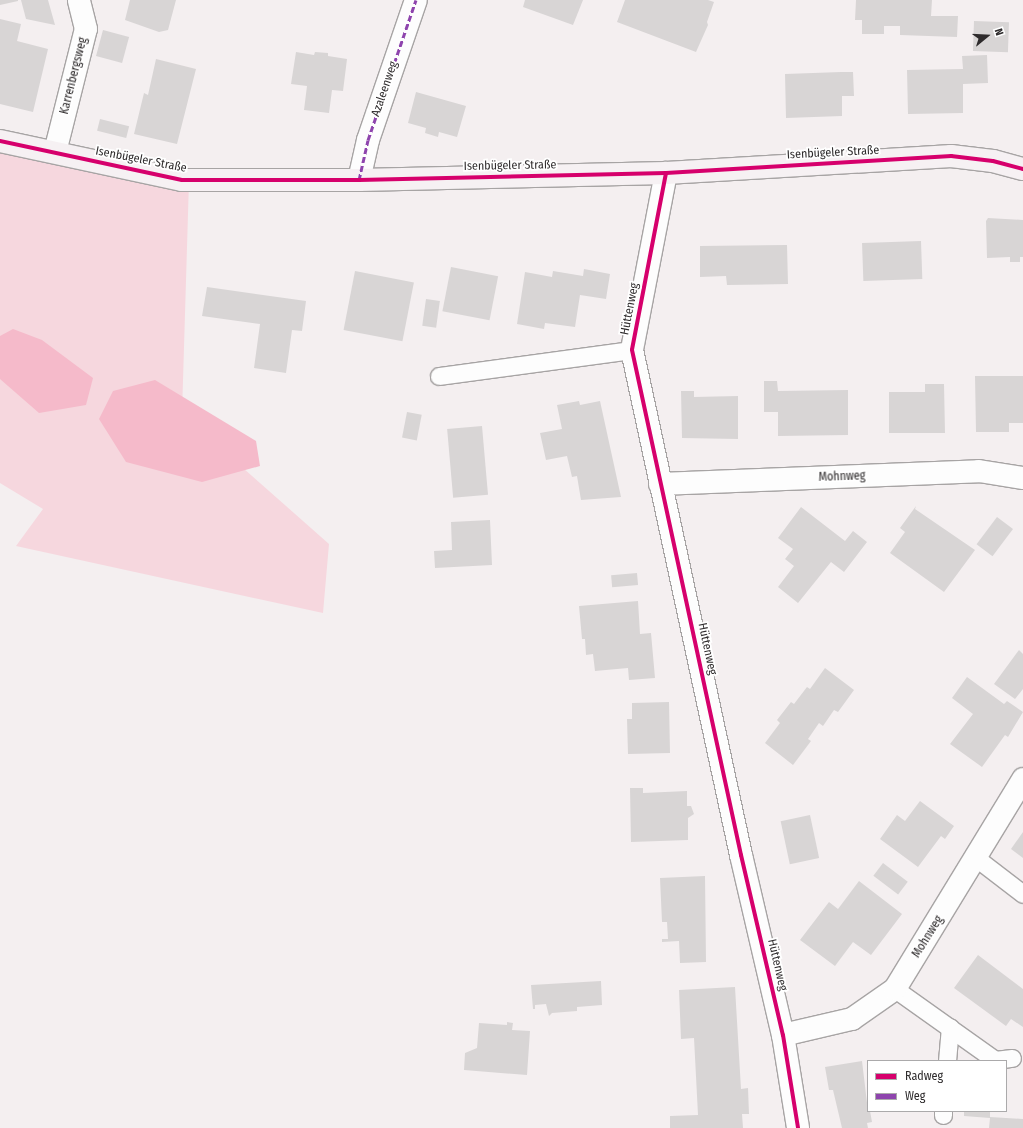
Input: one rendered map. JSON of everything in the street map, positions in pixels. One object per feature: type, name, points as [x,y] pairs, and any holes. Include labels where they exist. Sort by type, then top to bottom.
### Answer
[{"type":"street","name":"Karrenbergsweg","points":[[55,152],[86,29],[79,0]]},
{"type":"street","name":"Azaleenweg","points":[[359,180],[368,140],[416,0]]},
{"type":"street","name":"Isenbügeler Straße","points":[[0,141],[182,180],[359,180],[666,173],[951,156],[993,161],[1023,169]]},
{"type":"street","name":"Hüttenweg","points":[[666,173],[632,350],[660,484],[784,1036],[798,1128]]},
{"type":"street","name":"Mohnweg","points":[[660,484],[979,471],[1023,478]]},
{"type":"street","name":"Mohnweg","points":[[784,1036],[852,1019],[895,989],[1023,779]]},
{"type":"lane","points":[[439,376],[632,350]]},
{"type":"lane","points":[[976,858],[1023,894]]},
{"type":"lane","points":[[895,989],[995,1060],[1012,1058]]},
{"type":"lane","points":[[947,1060],[950,1028]]},
{"type":"shaded area","points":[[0,146],[189,181],[182,414],[329,544],[323,613],[16,546],[43,509],[0,483]]},
{"type":"shaded area","points":[[13,329],[42,340],[93,378],[86,405],[39,413],[0,379],[0,336]]},
{"type":"shaded area","points":[[155,380],[256,441],[260,466],[202,482],[126,462],[99,419],[113,391]]},
{"type":"building","points":[[0,0],[18,0],[18,1],[0,5]]},
{"type":"building","points":[[21,0],[48,0],[55,25],[26,19]]},
{"type":"building","points":[[130,0],[176,0],[168,30],[159,32],[125,20]]},
{"type":"building","points":[[525,0],[583,0],[573,25],[523,7]]},
{"type":"building","points":[[625,0],[708,0],[714,2],[707,22],[708,25],[696,52],[617,22]]},
{"type":"building","points":[[856,0],[932,0],[931,16],[958,16],[957,37],[900,35],[900,26],[884,26],[884,34],[862,34],[862,20],[855,20]]},
{"type":"building","points":[[0,19],[21,24],[17,41],[48,49],[33,112],[0,104]]},
{"type":"building","points":[[974,21],[1009,22],[1008,52],[973,51]]},
{"type":"building","points":[[103,30],[129,37],[122,63],[96,56]]},
{"type":"building","points":[[296,52],[314,55],[315,52],[328,53],[328,56],[347,59],[343,91],[332,90],[329,113],[304,110],[307,86],[291,84]]},
{"type":"building","points":[[987,55],[988,83],[963,84],[963,113],[908,114],[907,70],[963,69],[962,56]]},
{"type":"building","points":[[156,59],[196,69],[177,144],[134,134],[144,93],[148,95]]},
{"type":"building","points":[[853,72],[854,96],[842,96],[842,116],[786,118],[785,74]]},
{"type":"building","points":[[416,92],[466,106],[457,137],[439,132],[438,137],[425,133],[426,128],[408,123]]},
{"type":"building","points":[[100,119],[129,126],[126,138],[97,131]]},
{"type":"building","points":[[988,218],[1023,220],[1023,257],[1020,257],[1020,262],[1010,262],[1010,257],[987,258],[986,221]]},
{"type":"building","points":[[921,241],[922,279],[863,281],[862,243]]},
{"type":"building","points":[[787,245],[788,284],[727,285],[726,276],[700,277],[700,246]]},
{"type":"building","points":[[451,267],[498,276],[490,320],[442,311]]},
{"type":"building","points":[[584,269],[610,274],[606,299],[580,295],[575,327],[545,323],[544,329],[517,324],[525,272],[552,277],[553,271],[583,276]]},
{"type":"building","points":[[355,271],[414,282],[402,341],[344,330]]},
{"type":"building","points":[[207,287],[306,301],[302,331],[292,330],[286,373],[254,368],[260,324],[202,316]]},
{"type":"building","points":[[426,299],[440,301],[436,328],[422,326]]},
{"type":"building","points":[[975,376],[1023,376],[1023,423],[1009,423],[1009,432],[976,432]]},
{"type":"building","points":[[764,381],[777,381],[778,391],[848,390],[848,435],[778,436],[778,412],[764,412]]},
{"type":"building","points":[[925,384],[944,384],[945,433],[889,433],[889,392],[925,392]]},
{"type":"building","points":[[681,391],[694,391],[694,397],[738,396],[738,439],[682,438]]},
{"type":"building","points":[[579,401],[580,405],[600,401],[621,497],[581,500],[577,476],[572,477],[567,456],[546,460],[540,433],[562,429],[557,405]]},
{"type":"building","points":[[407,412],[422,415],[417,440],[402,438]]},
{"type":"building","points":[[482,426],[488,495],[453,498],[447,429]]},
{"type":"building","points":[[916,506],[915,509],[975,550],[944,592],[890,553],[905,532],[900,528]]},
{"type":"building","points":[[801,507],[845,541],[853,531],[867,542],[844,572],[831,562],[798,603],[778,587],[794,566],[785,559],[793,549],[778,538]]},
{"type":"building","points":[[997,517],[1013,529],[993,556],[977,544]]},
{"type":"building","points":[[490,520],[492,565],[435,568],[434,551],[452,550],[451,522]]},
{"type":"building","points":[[637,573],[638,585],[612,587],[611,575]]},
{"type":"building","points":[[638,601],[640,634],[651,633],[655,678],[629,680],[628,668],[595,671],[593,654],[586,655],[585,639],[582,639],[579,606]]},
{"type":"building","points":[[1019,650],[1023,654],[1023,689],[1015,699],[994,684]]},
{"type":"building","points":[[825,668],[854,690],[838,712],[834,710],[823,726],[819,723],[808,739],[811,741],[793,765],[765,743],[780,723],[777,720],[791,702],[794,704],[807,687],[810,689]]},
{"type":"building","points":[[967,677],[1004,704],[1007,701],[1023,712],[1008,737],[1005,735],[982,767],[950,744],[973,714],[952,698]]},
{"type":"building","points":[[669,702],[670,753],[628,754],[627,719],[632,719],[632,703]]},
{"type":"building","points":[[630,788],[643,788],[643,793],[687,791],[687,806],[691,806],[694,814],[688,818],[688,840],[631,842]]},
{"type":"building","points":[[920,801],[954,826],[945,839],[941,836],[918,867],[880,839],[897,815],[905,821]]},
{"type":"building","points":[[810,815],[819,858],[790,864],[781,821]]},
{"type":"building","points":[[1023,832],[1023,858],[1011,849]]},
{"type":"building","points":[[883,863],[908,882],[898,894],[873,876]]},
{"type":"building","points":[[705,876],[706,962],[680,963],[679,941],[662,942],[662,939],[668,939],[667,922],[662,922],[660,878]]},
{"type":"building","points":[[859,881],[902,914],[871,955],[853,942],[835,966],[800,940],[829,902],[838,909]]},
{"type":"building","points":[[978,955],[1023,989],[1023,1027],[1011,1019],[1006,1026],[954,988]]},
{"type":"building","points":[[601,981],[602,1005],[577,1007],[577,1011],[552,1013],[549,1016],[546,1004],[535,1005],[535,1009],[533,1009],[531,985]]},
{"type":"building","points":[[735,987],[741,1089],[748,1088],[749,1114],[742,1114],[743,1128],[670,1128],[670,1116],[698,1115],[694,1038],[681,1039],[679,990]]},
{"type":"building","points":[[507,1022],[513,1023],[512,1030],[530,1031],[527,1075],[464,1070],[465,1053],[477,1048],[479,1023],[507,1025]]},
{"type":"building","points":[[862,1061],[867,1112],[870,1112],[872,1122],[867,1123],[868,1128],[842,1128],[833,1090],[829,1090],[825,1067]]},
{"type":"building","points":[[964,1112],[990,1112],[990,1117],[1023,1119],[1023,1128],[989,1128],[990,1118],[964,1116]]},
{"type":"marked path","points":[[359,180],[368,140],[416,0]]},
{"type":"cycle path","points":[[0,141],[182,180],[359,180],[666,173],[951,156],[993,161],[1023,169]]},
{"type":"cycle path","points":[[666,173],[632,350],[741,855],[783,1035],[798,1128]]}]
